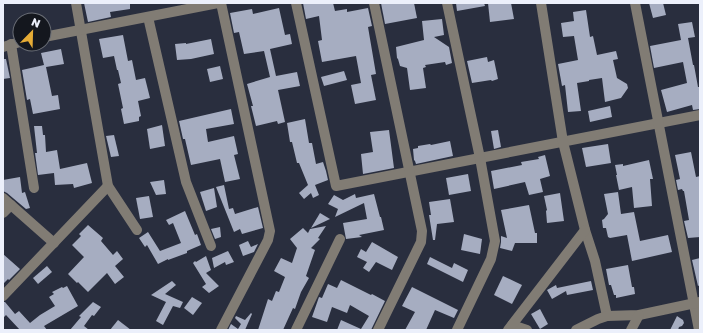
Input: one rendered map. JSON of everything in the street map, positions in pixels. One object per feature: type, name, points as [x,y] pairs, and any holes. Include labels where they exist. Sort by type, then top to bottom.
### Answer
[{"type":"street","points":[[76,3],[108,186],[137,230]]},
{"type":"street","points":[[52,35],[218,3]]},
{"type":"street","points":[[221,3],[270,231],[268,240],[221,330]]},
{"type":"street","points":[[296,3],[336,186],[700,115]]},
{"type":"street","points":[[374,3],[422,231],[421,242],[378,330]]},
{"type":"street","points":[[447,3],[480,158],[494,241],[491,258],[457,330]]},
{"type":"street","points":[[541,3],[563,142],[585,230],[596,261],[607,316]]},
{"type":"street","points":[[635,3],[658,123],[697,303],[699,330]]},
{"type":"street","points":[[148,17],[186,182],[211,246]]},
{"type":"street","points":[[13,52],[34,188]]},
{"type":"street","points":[[3,296],[108,186]]},
{"type":"street","points":[[3,212],[7,201],[54,243]]},
{"type":"street","points":[[510,328],[585,230]]},
{"type":"street","points":[[296,330],[340,238]]},
{"type":"street","points":[[576,330],[607,316],[639,315],[697,303]]},
{"type":"street","points":[[631,330],[639,315]]},
{"type":"street","points":[[510,328],[527,330]]},
{"type":"building","points":[[84,3],[130,3],[130,9],[110,12],[111,17],[88,22]]},
{"type":"building","points":[[303,3],[333,3],[335,11],[347,9],[347,12],[368,8],[372,26],[368,27],[376,74],[371,75],[376,100],[355,104],[351,85],[361,83],[356,56],[322,62],[318,41],[322,40],[319,16],[306,19]]},
{"type":"building","points":[[381,3],[414,3],[417,18],[385,24]]},
{"type":"building","points":[[456,3],[484,3],[485,6],[457,11]]},
{"type":"building","points":[[488,3],[511,3],[514,19],[490,22]]},
{"type":"building","points":[[649,3],[663,3],[666,15],[653,18]]},
{"type":"building","points":[[279,8],[285,35],[290,34],[292,44],[270,49],[276,76],[297,72],[300,86],[278,90],[285,122],[278,124],[277,121],[256,126],[251,106],[253,106],[247,84],[270,77],[264,51],[244,54],[239,32],[234,33],[230,13],[252,9],[253,14]]},
{"type":"building","points":[[586,10],[590,37],[593,36],[597,55],[616,51],[618,59],[613,60],[617,78],[627,84],[628,88],[621,98],[605,102],[602,78],[577,83],[581,111],[568,112],[565,85],[562,86],[558,64],[578,60],[574,36],[563,37],[561,23],[574,21],[573,12]]},
{"type":"building","points":[[442,19],[444,35],[434,37],[449,47],[452,63],[446,65],[445,62],[425,65],[426,67],[423,68],[426,88],[410,90],[407,68],[400,66],[397,58],[396,47],[424,40],[422,21]]},
{"type":"building","points":[[692,22],[695,37],[688,38],[699,87],[700,109],[693,110],[692,105],[667,112],[661,90],[687,83],[683,62],[654,68],[650,46],[681,40],[678,24]]},
{"type":"building","points":[[123,35],[128,61],[132,60],[136,80],[145,78],[150,98],[138,101],[141,116],[139,117],[139,121],[124,124],[121,109],[123,108],[118,84],[121,83],[114,56],[103,58],[99,39]]},
{"type":"building","points":[[211,39],[214,54],[191,59],[177,60],[175,44],[186,44]]},
{"type":"building","points":[[61,49],[64,64],[46,67],[52,96],[58,95],[60,109],[33,114],[30,99],[27,100],[22,70],[44,65],[41,53]]},
{"type":"building","points":[[487,57],[488,62],[494,60],[498,79],[472,83],[467,61]]},
{"type":"building","points":[[3,59],[6,59],[10,78],[3,79]]},
{"type":"building","points":[[220,66],[223,79],[210,82],[207,69]]},
{"type":"building","points":[[344,71],[347,80],[324,86],[321,77]]},
{"type":"building","points":[[610,106],[612,117],[590,122],[588,111]]},
{"type":"building","points":[[231,109],[234,124],[206,129],[208,142],[234,136],[238,154],[234,155],[240,179],[225,182],[220,159],[191,165],[179,121]]},
{"type":"building","points":[[305,119],[309,143],[312,143],[316,164],[323,162],[328,180],[315,185],[319,195],[313,198],[311,193],[304,199],[299,193],[308,185],[299,163],[297,163],[292,142],[290,142],[287,123]]},
{"type":"building","points":[[162,125],[165,146],[150,149],[147,129]]},
{"type":"building","points":[[34,126],[42,126],[43,135],[45,135],[46,152],[57,150],[60,169],[87,163],[92,183],[74,188],[73,184],[55,185],[54,173],[38,175],[35,153],[37,153]]},
{"type":"building","points":[[389,130],[394,168],[363,174],[361,154],[373,152],[370,132]]},
{"type":"building","points":[[498,130],[501,147],[494,149],[491,131]]},
{"type":"building","points":[[114,135],[119,156],[111,157],[106,136]]},
{"type":"building","points":[[450,141],[453,156],[416,164],[413,149],[418,148],[418,146]]},
{"type":"building","points":[[608,144],[611,163],[586,167],[582,148]]},
{"type":"building","points":[[691,152],[696,177],[700,176],[700,237],[688,238],[684,221],[689,220],[684,191],[682,189],[678,190],[676,180],[680,179],[675,155]]},
{"type":"building","points":[[545,155],[550,176],[540,179],[543,192],[529,195],[525,182],[494,189],[491,171],[522,165],[521,162],[539,159],[538,157]]},
{"type":"building","points":[[649,160],[653,179],[650,179],[652,206],[634,208],[632,187],[619,190],[615,165],[623,164],[623,166]]},
{"type":"building","points":[[468,174],[471,191],[449,195],[446,178]]},
{"type":"building","points":[[20,177],[22,193],[25,192],[30,208],[26,209],[3,191],[3,180]]},
{"type":"building","points":[[164,180],[166,194],[156,195],[150,182]]},
{"type":"building","points":[[224,185],[229,209],[233,208],[235,214],[258,207],[263,228],[242,234],[240,229],[234,232],[216,187]]},
{"type":"building","points":[[214,188],[217,207],[206,211],[200,192]]},
{"type":"building","points":[[618,192],[621,214],[634,212],[640,241],[668,235],[672,252],[632,261],[627,235],[610,238],[608,237],[606,228],[603,228],[602,220],[608,214],[604,194]]},
{"type":"building","points":[[560,193],[564,221],[547,223],[547,210],[544,196]]},
{"type":"building","points":[[355,194],[356,198],[374,194],[384,230],[359,235],[362,237],[346,239],[343,223],[367,219],[364,203],[335,217],[338,209],[328,204],[334,195],[343,200]]},
{"type":"building","points":[[149,196],[153,217],[140,219],[136,198]]},
{"type":"building","points":[[450,199],[454,222],[437,224],[435,240],[433,240],[429,215],[431,215],[429,202]]},
{"type":"building","points":[[529,205],[535,233],[537,233],[537,243],[515,243],[512,251],[500,248],[501,236],[507,238],[501,210]]},
{"type":"building","points":[[185,211],[201,245],[187,251],[187,253],[158,264],[147,245],[145,247],[139,238],[148,232],[160,251],[181,243],[173,223],[169,225],[166,220]]},
{"type":"building","points":[[320,213],[330,219],[311,228]]},
{"type":"building","points":[[88,225],[103,238],[101,241],[113,255],[117,251],[123,259],[115,266],[124,277],[115,284],[107,273],[88,292],[68,274],[84,257],[72,245],[81,236],[79,234]]},
{"type":"building","points":[[326,226],[318,238],[320,239],[311,248],[315,250],[306,276],[309,278],[301,292],[295,309],[293,308],[283,330],[258,330],[268,299],[272,301],[276,291],[279,292],[285,277],[274,271],[281,258],[292,263],[297,248],[290,239],[303,228],[308,233],[310,229]]},
{"type":"building","points":[[220,227],[221,237],[215,239],[211,229]]},
{"type":"building","points":[[464,234],[482,239],[480,254],[461,250]]},
{"type":"building","points":[[248,241],[251,247],[258,244],[254,252],[243,256],[239,245]]},
{"type":"building","points":[[372,242],[398,257],[392,270],[376,262],[369,272],[363,268],[367,262],[357,257],[361,249],[366,252]]},
{"type":"building","points":[[228,251],[234,262],[226,265],[225,262],[214,268],[212,258]]},
{"type":"building","points":[[3,254],[20,269],[3,284]]},
{"type":"building","points":[[206,256],[211,270],[206,273],[219,286],[209,293],[202,287],[206,284],[193,263]]},
{"type":"building","points":[[430,257],[452,268],[454,263],[468,270],[463,282],[427,264]]},
{"type":"building","points":[[700,258],[700,285],[698,286],[692,260]]},
{"type":"building","points":[[628,265],[632,287],[634,287],[635,294],[616,298],[611,285],[609,285],[606,269]]},
{"type":"building","points":[[47,266],[52,272],[38,284],[33,278]]},
{"type":"building","points":[[503,276],[522,285],[512,304],[494,295]]},
{"type":"building","points":[[341,280],[385,301],[371,330],[337,330],[341,320],[361,329],[369,316],[350,305],[347,313],[332,307],[327,322],[312,317],[319,297],[322,298],[328,284],[337,288]]},
{"type":"building","points":[[172,281],[176,285],[165,294],[183,302],[180,308],[173,306],[163,325],[156,321],[166,302],[151,295]]},
{"type":"building","points":[[591,281],[593,290],[567,295],[566,291],[552,299],[547,290],[556,285],[557,288]]},
{"type":"building","points":[[67,286],[78,306],[44,326],[47,330],[20,330],[6,315],[3,318],[3,302],[5,302],[15,314],[19,311],[30,323],[55,306],[49,297],[54,294],[52,292]]},
{"type":"building","points":[[412,287],[458,310],[454,318],[435,310],[426,330],[405,330],[415,312],[402,306]]},
{"type":"building","points":[[192,297],[202,303],[193,315],[184,308]]},
{"type":"building","points":[[93,302],[101,307],[94,316],[92,315],[84,326],[89,330],[70,330],[81,317],[79,316]]},
{"type":"building","points":[[540,309],[548,324],[540,329],[531,314]]},
{"type":"building","points":[[251,313],[252,314],[245,330],[228,330],[231,324],[238,329],[241,324],[235,318],[236,316],[245,320]]},
{"type":"building","points":[[677,316],[683,320],[684,323],[678,330],[670,330]]},
{"type":"building","points":[[118,320],[131,330],[110,330]]}]
